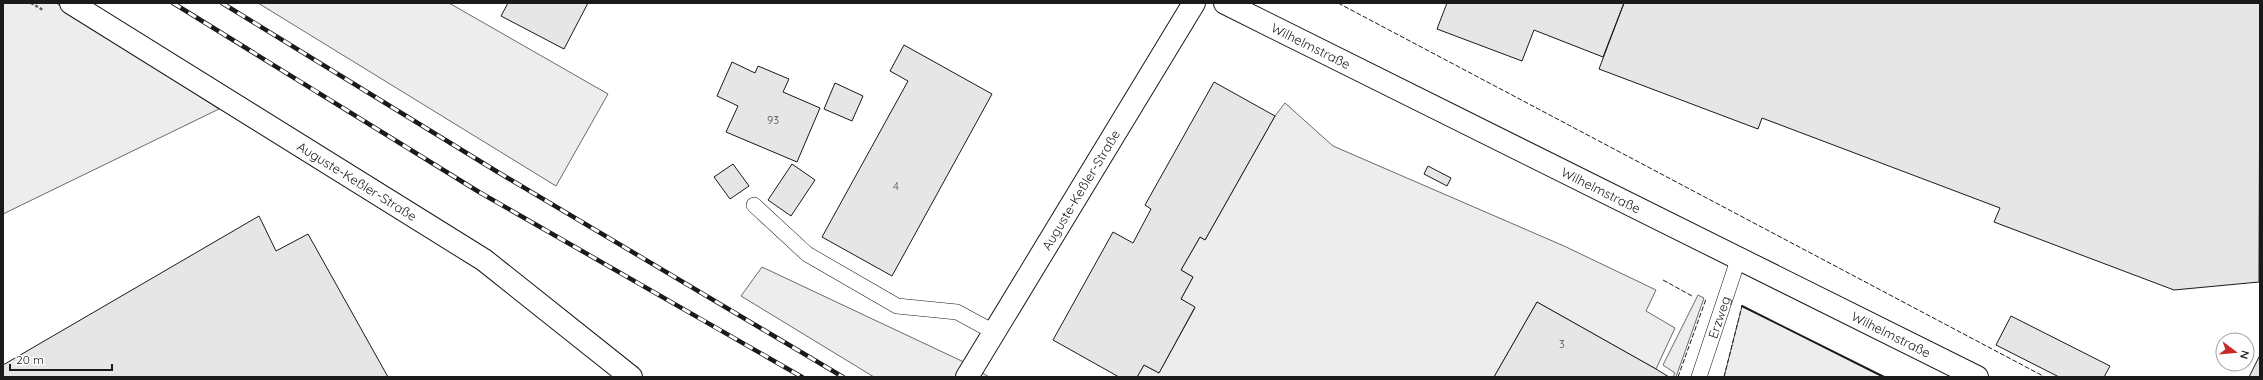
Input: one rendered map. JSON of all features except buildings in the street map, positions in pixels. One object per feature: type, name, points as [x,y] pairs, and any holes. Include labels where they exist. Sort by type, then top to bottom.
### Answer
[{"type":"street","name":"Auguste-Keßler-Straße","points":[[71,3],[484,260],[631,377]]},
{"type":"street","name":"Auguste-Keßler-Straße","points":[[967,377],[1194,3]]},
{"type":"street","name":"Wilhelmstraße","points":[[1225,3],[1739,257],[1977,377]]},
{"type":"lane","points":[[754,205],[807,254],[897,306],[957,312],[994,332]]},
{"type":"lane","name":"Erzweg","points":[[1699,377],[1739,257]]},
{"type":"shaded area","points":[[3,3],[56,3],[219,109],[3,214]]},
{"type":"shaded area","points":[[258,3],[449,3],[608,94],[556,186]]},
{"type":"shaded area","points":[[1285,103],[1333,146],[1564,246],[1656,290],[1646,311],[1675,328],[1656,369],[1537,302],[1494,377],[1137,377],[1144,365],[1159,373],[1195,308],[1181,299],[1193,277],[1181,270],[1200,237],[1205,240],[1275,116]]},
{"type":"shaded area","points":[[762,267],[968,364],[989,377],[874,377],[741,296]]},
{"type":"shaded area","points":[[1698,295],[1704,298],[1676,377],[1673,377],[1675,373],[1663,365]]},
{"type":"shaded area","points":[[1742,306],[1884,377],[1724,377]]},
{"type":"railway","points":[[173,3],[479,192],[802,377]]},
{"type":"railway","points":[[222,3],[496,171],[843,377]]},
{"type":"fence","points":[[1338,3],[2045,377]]},
{"type":"fence","points":[[1663,280],[1692,296]]},
{"type":"fence","points":[[1678,377],[1706,299]]},
{"type":"fence","points":[[1724,377],[1742,306]]},
{"type":"wall","points":[[1742,306],[1884,377]]}]
